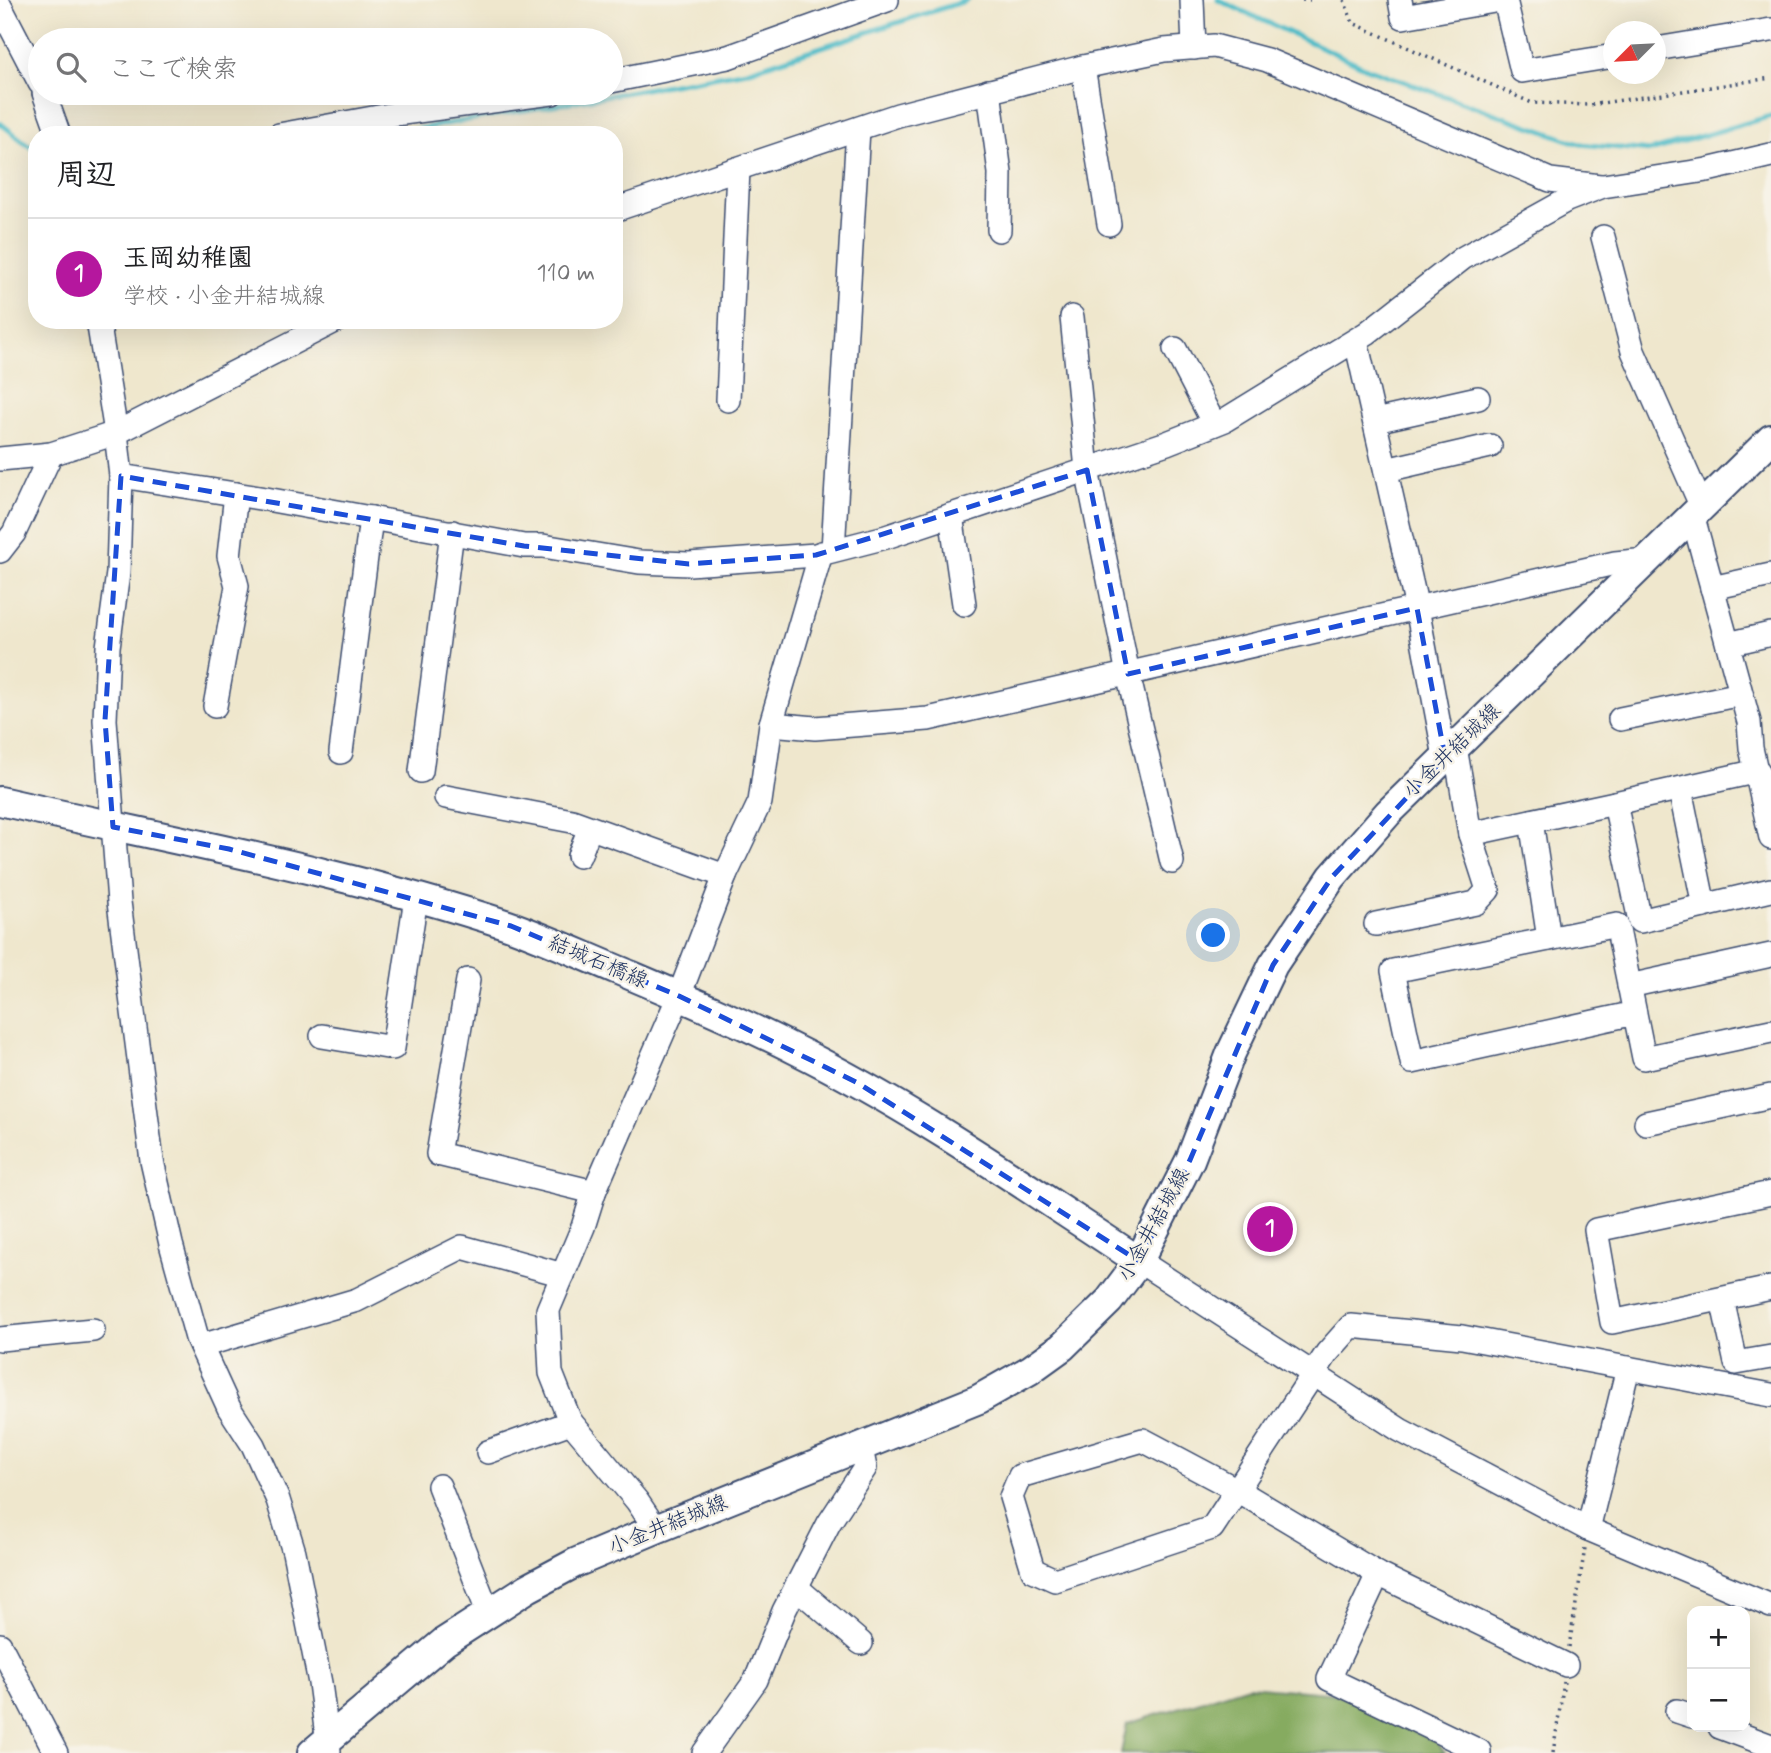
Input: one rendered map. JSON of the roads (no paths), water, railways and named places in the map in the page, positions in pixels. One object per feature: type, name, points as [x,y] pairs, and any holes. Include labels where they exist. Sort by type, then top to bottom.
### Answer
[{"type":"main road","name":"小金井結城線","points":[[323,1748],[444,1642],[488,1612],[575,1563],[979,1399],[1030,1370],[1084,1327],[1109,1301],[1139,1261],[1190,1160],[1231,1053],[1273,965],[1332,877],[1388,813],[1771,439]]},
{"type":"main road","name":"結城石橋線","points":[[0,801],[113,827],[229,849],[511,926],[679,996],[794,1048],[937,1129],[1139,1261]]},
{"type":"street","points":[[623,79],[728,57],[887,0]]},
{"type":"street","points":[[1192,0],[1194,48]]},
{"type":"street","points":[[1400,0],[1403,17],[1503,0],[1522,71],[1603,58]]},
{"type":"street","points":[[0,6],[28,60]]},
{"type":"street","points":[[1666,47],[1771,30]]},
{"type":"street","points":[[623,207],[898,115],[1083,67],[1164,50],[1214,46],[1267,60],[1550,180],[1603,186]]},
{"type":"street","points":[[1083,67],[1109,224]]},
{"type":"street","points":[[989,91],[1000,173],[999,230]]},
{"type":"street","points":[[48,105],[56,126]]},
{"type":"street","points":[[329,126],[462,105]]},
{"type":"street","points":[[656,1528],[571,1422],[551,1373],[548,1310],[594,1192],[679,996],[725,876],[760,802],[771,724],[827,552],[858,128]]},
{"type":"street","points":[[121,476],[639,562],[689,565],[827,552],[886,537],[1167,443],[1225,420],[1356,341],[1463,258],[1567,200],[1603,186],[1707,170],[1771,155]]},
{"type":"street","points":[[728,400],[737,169]]},
{"type":"street","points":[[1603,237],[1633,351],[1697,510],[1712,588],[1749,722],[1761,735],[1758,771],[1771,838]]},
{"type":"street","points":[[1072,317],[1087,470],[1128,674],[1172,862]]},
{"type":"street","points":[[99,329],[121,476],[118,573],[108,647],[104,720],[119,902],[152,1161],[171,1244],[201,1346],[229,1408],[253,1445],[278,1500],[294,1552],[320,1684],[323,1748]]},
{"type":"street","points":[[0,459],[51,454],[116,433],[319,329]]},
{"type":"street","points":[[1356,341],[1450,752],[1470,834],[1488,890],[1476,903],[1376,924]]},
{"type":"street","points":[[1175,349],[1214,424]]},
{"type":"street","points":[[1375,421],[1478,398]]},
{"type":"street","points":[[1386,470],[1490,446]]},
{"type":"street","points":[[0,551],[14,533],[51,454]]},
{"type":"street","points":[[215,706],[237,586],[229,555],[236,494]]},
{"type":"street","points":[[951,515],[964,604]]},
{"type":"street","points":[[341,752],[371,518]]},
{"type":"street","points":[[421,771],[453,532]]},
{"type":"street","points":[[771,724],[816,728],[928,719],[1615,563],[1647,560]]},
{"type":"street","points":[[1712,588],[1771,575]]},
{"type":"street","points":[[1728,644],[1771,634]]},
{"type":"street","points":[[1620,719],[1741,694]]},
{"type":"street","points":[[1470,834],[1758,771]]},
{"type":"street","points":[[1680,789],[1704,906]]},
{"type":"street","points":[[446,797],[572,821],[725,876]]},
{"type":"street","points":[[1615,803],[1640,921],[1771,890]]},
{"type":"street","points":[[1531,821],[1549,939]]},
{"type":"street","points":[[579,856],[590,828]]},
{"type":"street","points":[[322,1036],[393,1048],[416,898]]},
{"type":"street","points":[[1635,1013],[1412,1062],[1393,971],[1617,925],[1629,986],[1635,1013],[1644,1058],[1771,1031]]},
{"type":"street","points":[[1629,986],[1771,955]]},
{"type":"street","points":[[468,980],[438,1154],[594,1192]]},
{"type":"street","points":[[1646,1123],[1771,1096]]},
{"type":"street","points":[[1771,1193],[1596,1230],[1612,1322],[1771,1288]]},
{"type":"street","points":[[201,1346],[357,1300],[462,1247],[563,1275]]},
{"type":"street","points":[[1139,1261],[1400,1430],[1588,1529],[1771,1606]]},
{"type":"street","points":[[1722,1299],[1736,1363],[1771,1357]]},
{"type":"street","points":[[1566,1665],[1378,1574],[1237,1490],[1143,1440],[1020,1476],[1011,1497],[1033,1570],[1055,1580],[1212,1528],[1237,1490],[1313,1374],[1327,1353],[1351,1326],[1462,1337],[1771,1395]]},
{"type":"street","points":[[0,1339],[93,1330]]},
{"type":"street","points":[[1588,1529],[1628,1368]]},
{"type":"street","points":[[488,1452],[571,1422]]},
{"type":"street","points":[[704,1753],[757,1680],[796,1587],[829,1523],[865,1468],[861,1448]]},
{"type":"street","points":[[439,1486],[488,1612]]},
{"type":"street","points":[[1378,1574],[1329,1679],[1479,1753]]},
{"type":"street","points":[[796,1587],[861,1643]]},
{"type":"street","points":[[0,1645],[56,1753]]},
{"type":"street","points":[[1733,1732],[1771,1746]]},
{"type":"waterway","points":[[623,93],[747,71],[968,0]]},
{"type":"waterway","points":[[1218,0],[1369,69],[1580,144],[1650,151],[1771,116]]},
{"type":"waterway","points":[[435,126],[554,105]]},
{"type":"waterway","points":[[0,123],[28,145]]},
{"type":"place","name":"玉岡幼稚園","points":[[1270,1229]]}]
